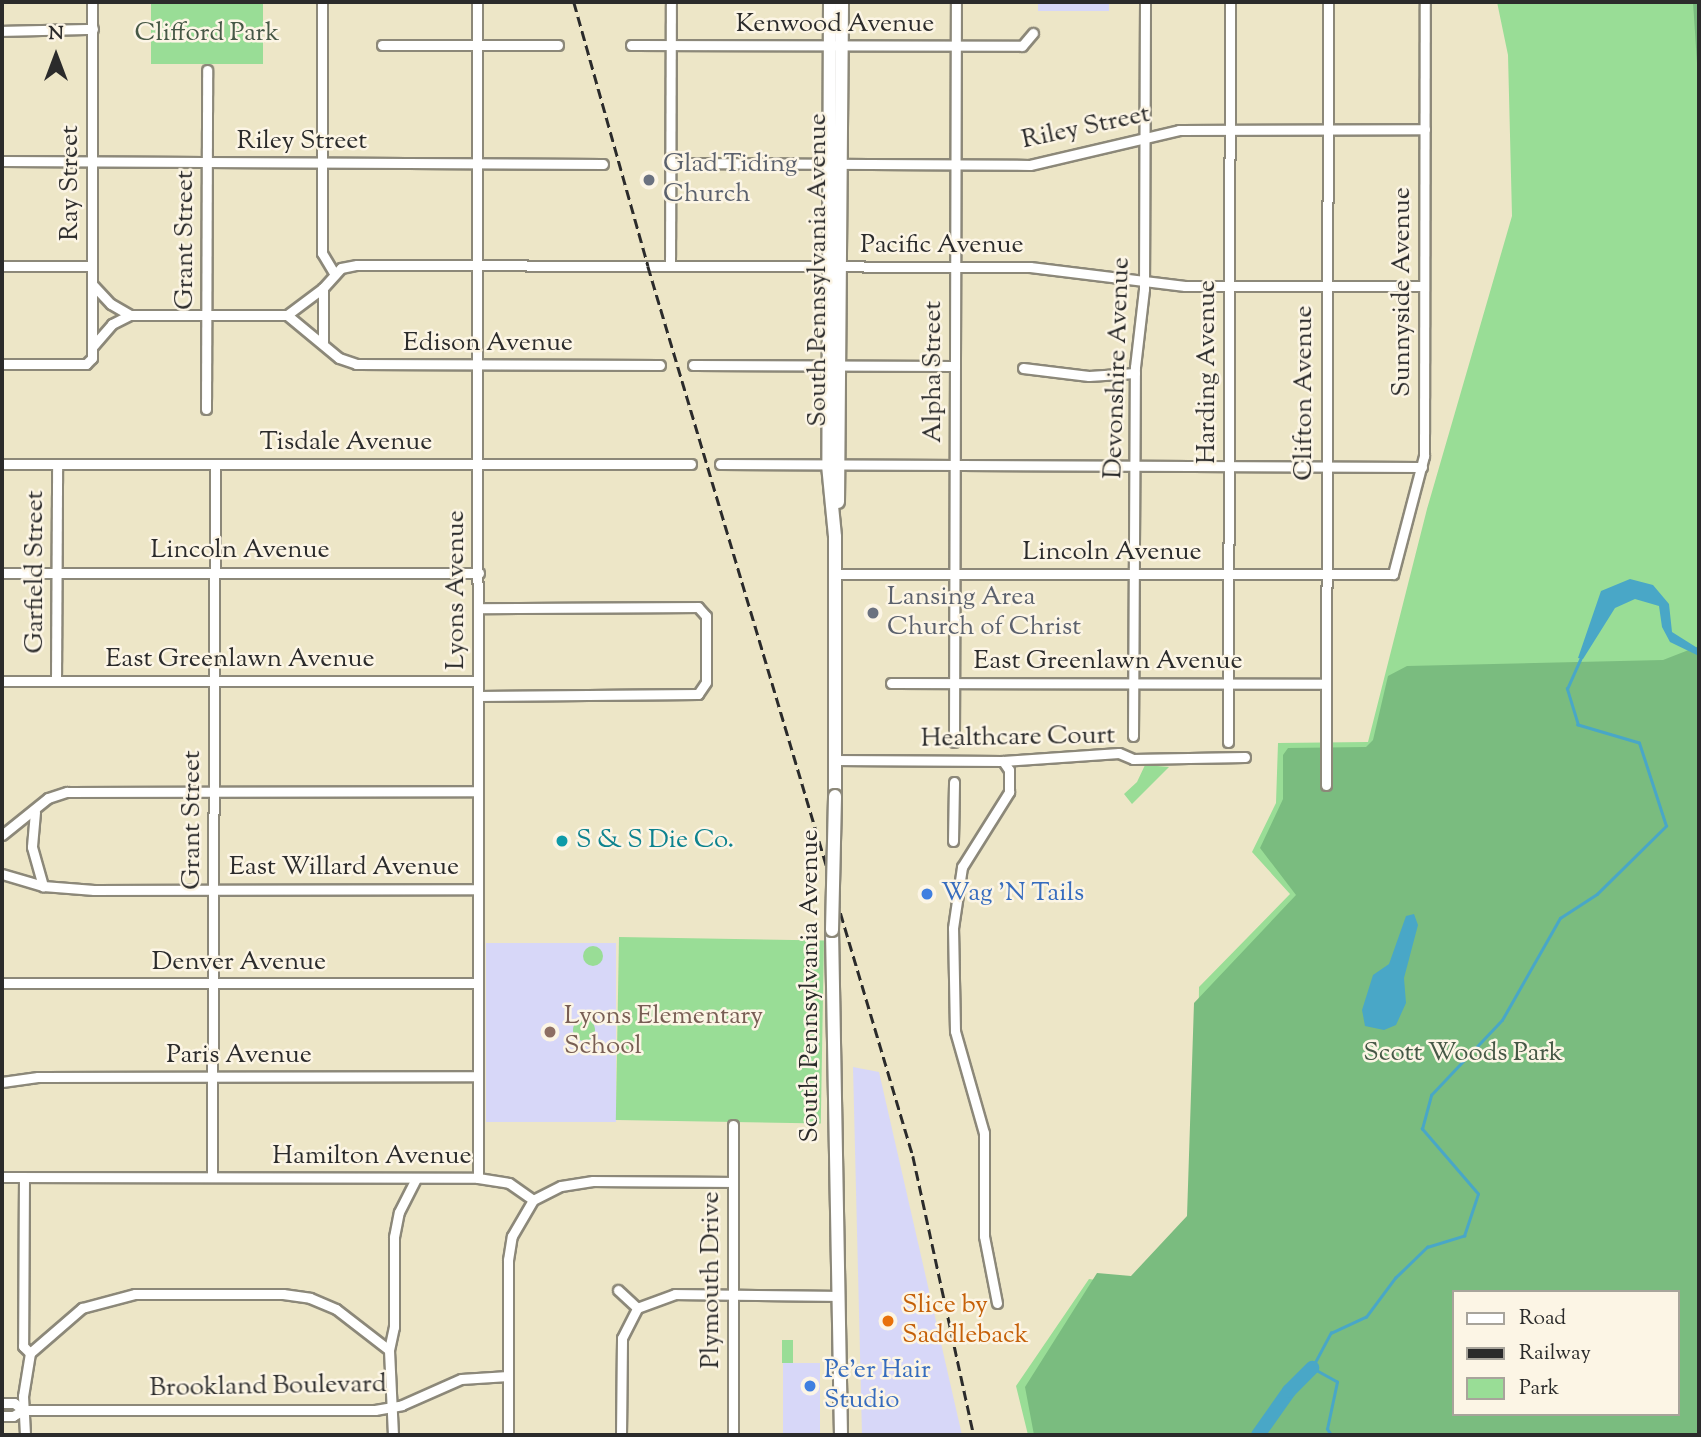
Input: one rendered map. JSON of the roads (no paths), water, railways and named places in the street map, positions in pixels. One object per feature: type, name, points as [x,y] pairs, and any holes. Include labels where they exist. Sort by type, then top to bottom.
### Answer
[{"type":"main road","name":"South Pennsylvania Avenue","points":[[830,2],[836,46],[835,796],[832,930],[841,1435]]},
{"type":"main road","name":"South Pennsylvania Avenue","points":[[836,46],[842,2]]},
{"type":"street","name":"Ray Street","points":[[2,364],[89,363],[92,347],[93,285],[92,2]]},
{"type":"street","points":[[92,347],[112,324],[130,315],[287,315],[323,288],[334,273],[322,253],[322,2]]},
{"type":"street","name":"Lyons Avenue","points":[[477,2],[478,1178]]},
{"type":"street","points":[[670,266],[671,2]]},
{"type":"street","name":"Alpha Street","points":[[954,742],[956,2]]},
{"type":"street","name":"Devonshire Avenue","points":[[1133,736],[1135,373],[1144,282],[1145,2]]},
{"type":"street","name":"Harding Avenue","points":[[1228,741],[1230,2]]},
{"type":"street","name":"Clifton Avenue","points":[[1326,785],[1328,2]]},
{"type":"street","name":"Sunnyside Avenue","points":[[1389,575],[1398,568],[1422,467],[1425,2]]},
{"type":"street","points":[[2,31],[93,29]]},
{"type":"street","name":"Kenwood Avenue","points":[[631,45],[1022,46],[1033,33]]},
{"type":"street","points":[[382,45],[558,45]]},
{"type":"street","name":"Grant Street","points":[[206,409],[207,70]]},
{"type":"street","name":"Riley Street","points":[[671,163],[1042,163],[1179,130],[1425,129]]},
{"type":"street","name":"Riley Street","points":[[2,161],[603,164]]},
{"type":"street","points":[[2,266],[92,265]]},
{"type":"street","name":"Pacific Avenue","points":[[334,273],[357,265],[1045,268],[1144,282],[1229,286],[1424,286]]},
{"type":"street","points":[[93,285],[111,304],[130,315]]},
{"type":"street","points":[[323,288],[323,342]]},
{"type":"street","name":"Edison Avenue","points":[[287,315],[323,342],[339,358],[356,364],[660,365]]},
{"type":"street","points":[[693,365],[955,366]]},
{"type":"street","points":[[1023,368],[1088,376],[1135,373]]},
{"type":"street","name":"Tisdale Avenue","points":[[2,464],[691,464]]},
{"type":"street","name":"Garfield Street","points":[[56,681],[57,464]]},
{"type":"street","name":"Grant Street","points":[[212,1177],[215,464]]},
{"type":"street","points":[[720,464],[1422,467]]},
{"type":"street","name":"Lincoln Avenue","points":[[2,573],[479,573]]},
{"type":"street","name":"Lincoln Avenue","points":[[835,574],[1389,575]]},
{"type":"street","points":[[478,608],[703,609],[704,689],[698,694],[478,695]]},
{"type":"street","name":"East Greenlawn Avenue","points":[[2,681],[478,681]]},
{"type":"street","name":"East Greenlawn Avenue","points":[[891,683],[1325,684]]},
{"type":"street","name":"Healthcare Court","points":[[834,760],[1003,761],[1092,753],[1119,753],[1133,759],[1245,757]]},
{"type":"street","points":[[997,1303],[984,1236],[984,1133],[955,1031],[953,928],[962,867],[1009,792],[1009,770],[1003,761]]},
{"type":"street","points":[[953,841],[954,782]]},
{"type":"street","points":[[2,835],[35,812],[48,799],[67,792],[478,791]]},
{"type":"street","points":[[35,812],[32,847],[43,886]]},
{"type":"street","name":"East Willard Avenue","points":[[2,874],[43,886],[478,889]]},
{"type":"street","name":"Denver Avenue","points":[[2,983],[477,983]]},
{"type":"street","name":"Paris Avenue","points":[[2,1082],[38,1077],[476,1076]]},
{"type":"street","name":"Plymouth Drive","points":[[733,1125],[733,1435]]},
{"type":"street","name":"Hamilton Avenue","points":[[2,1177],[478,1178],[509,1183],[533,1200]]},
{"type":"street","points":[[24,1178],[23,1346],[30,1353]]},
{"type":"street","points":[[393,1435],[394,1408],[389,1350],[394,1327],[395,1222],[416,1179]]},
{"type":"street","points":[[508,1435],[509,1248],[533,1200],[561,1186],[593,1181],[733,1182]]},
{"type":"street","points":[[618,1290],[637,1308]]},
{"type":"street","points":[[25,1435],[23,1410],[30,1353],[82,1308],[135,1294],[283,1294],[310,1298],[336,1309],[389,1350]]},
{"type":"street","points":[[621,1435],[622,1338],[637,1308],[666,1295],[839,1296]]},
{"type":"street","name":"Brookland Boulevard","points":[[2,1416],[13,1416],[23,1410],[394,1408],[461,1379],[508,1376]]},
{"type":"street","name":"Brookland Boulevard","points":[[2,1403],[14,1403],[23,1410]]},
{"type":"water","points":[[1630,579],[1653,585],[1669,604],[1672,632],[1699,649],[1699,656],[1670,642],[1662,627],[1659,606],[1635,599],[1615,608],[1583,659],[1578,658],[1601,591]]},
{"type":"water","points":[[1414,914],[1418,925],[1404,978],[1406,1003],[1396,1025],[1384,1030],[1365,1026],[1362,1010],[1373,975],[1389,964],[1406,916]]},
{"type":"waterway","points":[[1331,1435],[1327,1429],[1337,1382],[1312,1368],[1331,1333],[1366,1317],[1395,1278],[1427,1247],[1464,1236],[1478,1194],[1422,1129],[1431,1095],[1502,1020],[1560,918],[1597,894],[1666,826],[1639,743],[1578,725],[1567,689],[1581,658]]},
{"type":"waterway","points":[[1258,1435],[1289,1391],[1312,1368]]},
{"type":"railway","points":[[574,2],[648,266],[913,1156],[974,1435]]},
{"type":"place","name":"Glad Tiding Church","points":[[649,180]]},
{"type":"place","name":"Lansing Area Church of Christ","points":[[873,613]]},
{"type":"place","name":"S & S Die Co.","points":[[562,841]]},
{"type":"place","name":"Wag 'N Tails","points":[[927,894]]},
{"type":"place","name":"Lyons Elementary School","points":[[550,1032]]},
{"type":"place","name":"Slice by Saddleback","points":[[888,1321]]},
{"type":"place","name":"Pe'er Hair Studio","points":[[810,1386]]},
{"type":"park label","name":"Clifford Park","points":[[207,34]]},
{"type":"park label","name":"Scott Woods Park","points":[[1463,1054]]}]
